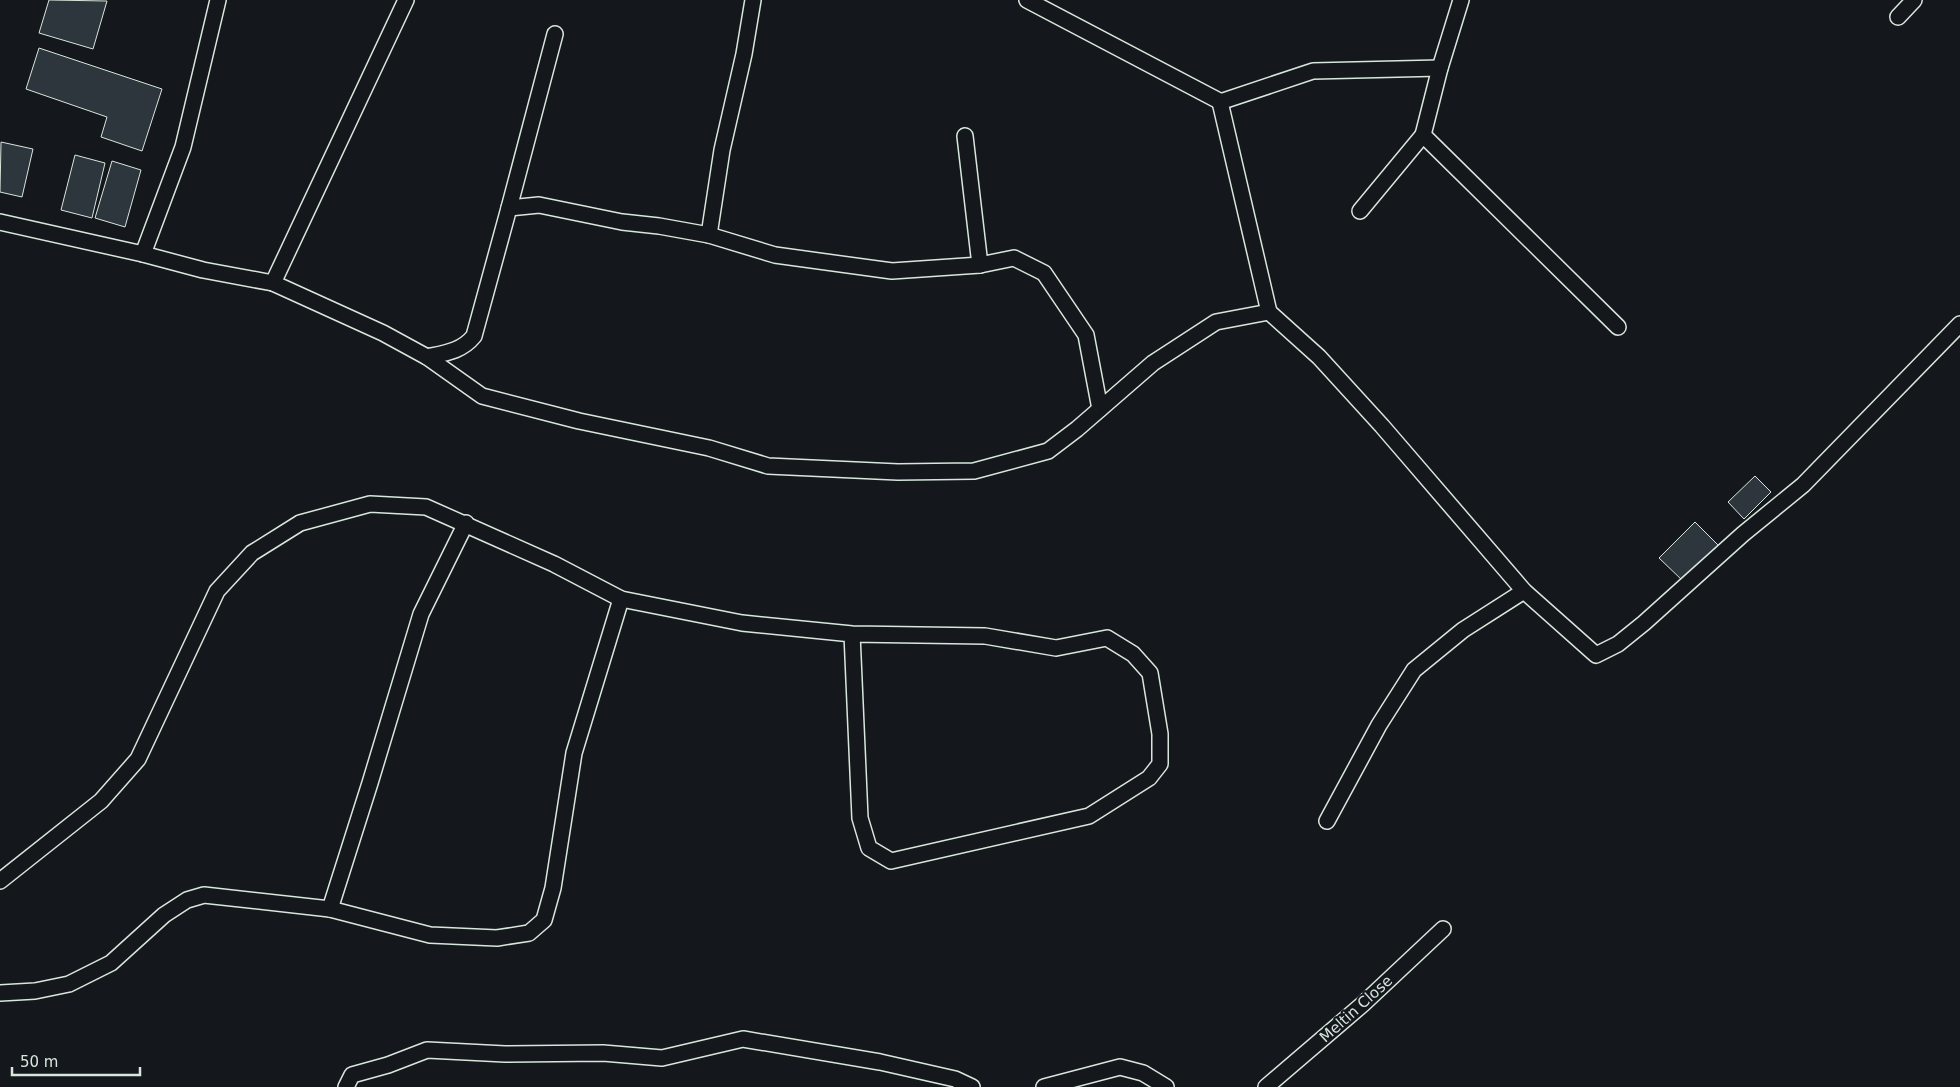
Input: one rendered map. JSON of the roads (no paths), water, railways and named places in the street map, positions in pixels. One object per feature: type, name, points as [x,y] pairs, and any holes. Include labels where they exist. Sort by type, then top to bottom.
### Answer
[{"type":"street","points":[[143,254],[183,146],[218,0]]},
{"type":"street","points":[[273,283],[406,0]]},
{"type":"street","points":[[709,235],[722,150],[744,54],[753,0]]},
{"type":"street","points":[[1027,0],[1221,102],[1314,71],[1440,68]]},
{"type":"street","points":[[1360,211],[1423,135],[1440,68],[1461,0]]},
{"type":"street","points":[[1898,17],[1914,0]]},
{"type":"street","points":[[427,357],[467,345],[474,336],[555,34]]},
{"type":"street","points":[[1221,102],[1269,312],[1326,364],[1524,591],[1596,655],[1618,644],[1802,485],[1960,324]]},
{"type":"street","points":[[1423,135],[1618,327]]},
{"type":"street","points":[[965,136],[980,265]]},
{"type":"street","points":[[509,208],[539,205],[622,222],[709,235],[774,256],[892,271],[980,265],[1014,258],[1044,273],[1086,335],[1100,409]]},
{"type":"street","points":[[0,222],[143,254],[203,270],[273,283],[382,333],[427,357],[482,396],[579,421],[709,448],[768,466],[898,472],[974,471],[1048,451],[1153,363],[1216,322],[1269,312]]},
{"type":"street","points":[[0,881],[102,801],[138,759],[217,591],[252,553],[300,524],[370,504],[426,506],[554,564],[621,599],[742,623],[852,634],[985,636],[1056,648],[1107,638],[1132,654],[1150,673],[1160,734],[1160,764],[1149,778],[1089,816],[891,861],[869,848],[860,818],[852,634]]},
{"type":"street","points":[[330,909],[421,614],[466,523]]},
{"type":"street","points":[[1327,821],[1379,725],[1414,670],[1463,630],[1524,591]]},
{"type":"street","points":[[0,993],[35,991],[69,984],[111,963],[164,915],[187,900],[204,895],[330,909],[430,935],[497,938],[529,933],[544,920],[553,888],[574,753],[621,599]]},
{"type":"street","name":"Meltin Close","points":[[1266,1087],[1363,1004],[1443,929]]},
{"type":"street","points":[[346,1087],[352,1075],[388,1065],[427,1050],[505,1054],[603,1053],[662,1058],[743,1039],[880,1062],[955,1080],[972,1087]]},
{"type":"street","points":[[1044,1087],[1120,1067],[1143,1073],[1166,1087]]}]
